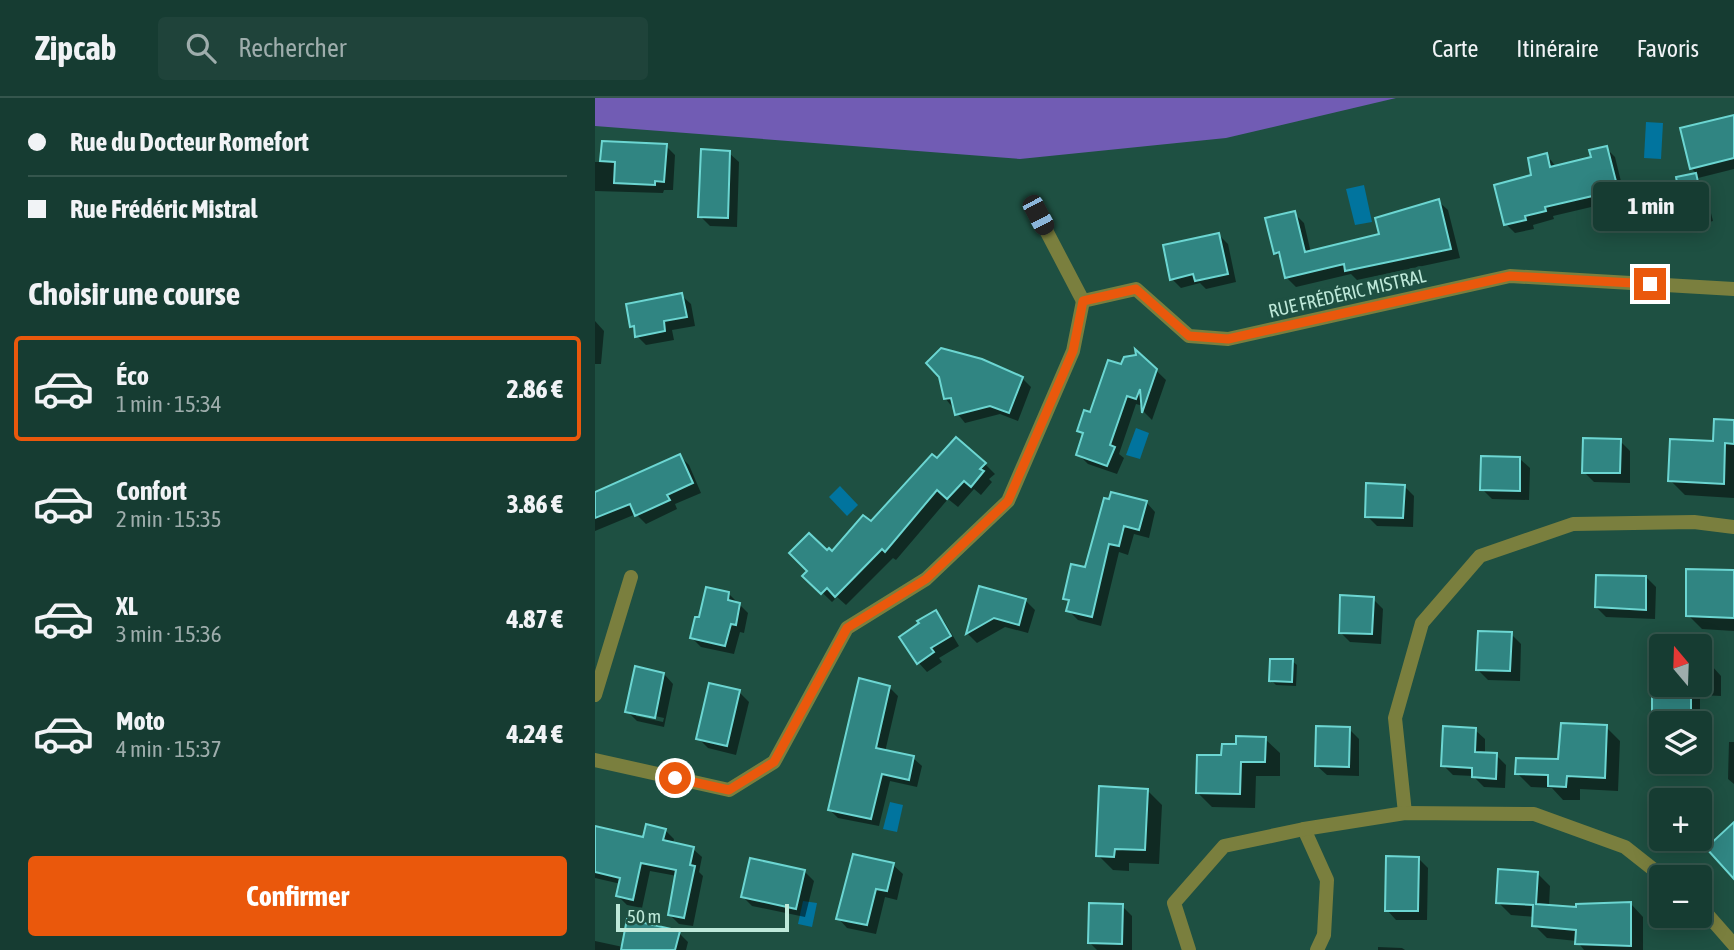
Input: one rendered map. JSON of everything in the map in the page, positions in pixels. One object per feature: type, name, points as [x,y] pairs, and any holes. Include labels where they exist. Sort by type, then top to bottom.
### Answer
[{"type":"street","points":[[595,760],[729,790],[774,762],[847,628],[926,579],[1008,501],[1073,351],[1083,301],[1038,215]]},
{"type":"street","name":"RUE FRÉDÉRIC MISTRAL","points":[[1083,301],[1136,289],[1189,336],[1228,339],[1510,276],[1734,289]]},
{"type":"street","points":[[1405,813],[1395,718],[1422,623],[1480,556],[1573,524],[1694,522],[1734,527]]},
{"type":"street","points":[[595,695],[631,577]]},
{"type":"street","points":[[1189,950],[1174,903],[1224,846],[1304,829],[1405,813],[1534,814],[1625,847],[1649,866]]},
{"type":"street","points":[[1304,829],[1327,880],[1324,935],[1317,950]]},
{"type":"street","points":[[1712,920],[1730,940],[1728,950]]},
{"type":"shaded area","points":[[595,98],[1396,98],[1226,138],[1020,159],[595,126]]},
{"type":"water","points":[[1646,122],[1663,123],[1661,159],[1644,158]]},
{"type":"water","points":[[1364,185],[1372,222],[1355,225],[1346,189]]},
{"type":"water","points":[[1136,428],[1149,433],[1140,459],[1126,455]]},
{"type":"water","points":[[840,486],[858,505],[847,516],[829,497]]},
{"type":"water","points":[[890,802],[903,805],[897,832],[883,829]]},
{"type":"water","points":[[803,901],[817,903],[812,927],[798,924]]},
{"type":"building","points":[[1734,115],[1734,158],[1690,169],[1680,128]]},
{"type":"building","points":[[602,141],[667,144],[664,182],[655,181],[655,185],[614,183],[615,162],[600,161]]},
{"type":"building","points":[[1607,146],[1620,197],[1599,202],[1597,195],[1545,207],[1546,211],[1525,216],[1526,220],[1504,225],[1494,185],[1531,175],[1528,158],[1547,153],[1550,167],[1591,157],[1589,150]]},
{"type":"building","points":[[701,149],[730,151],[728,218],[698,217]]},
{"type":"building","points":[[1696,173],[1705,212],[1659,225],[1650,189],[1677,182],[1676,177]]},
{"type":"building","points":[[1439,199],[1451,249],[1345,271],[1344,264],[1285,278],[1279,252],[1274,254],[1265,218],[1295,211],[1305,252],[1379,234],[1375,218]]},
{"type":"building","points":[[1219,233],[1228,274],[1195,281],[1193,274],[1170,280],[1163,245]]},
{"type":"building","points":[[682,293],[687,317],[664,321],[665,331],[635,337],[634,326],[630,327],[626,304]]},
{"type":"building","points":[[941,348],[982,359],[1023,377],[1009,413],[990,406],[955,415],[951,398],[944,399],[939,377],[926,363]]},
{"type":"building","points":[[1135,349],[1157,369],[1142,413],[1140,389],[1136,399],[1127,396],[1110,445],[1115,447],[1107,466],[1076,455],[1083,433],[1077,431],[1084,410],[1090,412],[1108,360],[1121,364],[1124,357],[1136,355]]},
{"type":"building","points":[[1714,419],[1734,420],[1734,444],[1725,443],[1724,484],[1668,481],[1670,439],[1713,441]]},
{"type":"building","points":[[956,437],[986,463],[980,469],[984,471],[971,487],[964,481],[947,499],[937,490],[885,552],[882,549],[835,597],[827,588],[821,594],[802,576],[807,571],[789,553],[809,533],[827,550],[829,548],[832,551],[863,515],[871,521],[932,454],[937,458]]},
{"type":"building","points":[[1583,438],[1621,439],[1620,473],[1582,473]]},
{"type":"building","points":[[680,454],[693,483],[667,495],[670,500],[635,516],[630,504],[595,518],[595,492]]},
{"type":"building","points":[[1481,456],[1520,457],[1520,491],[1480,490]]},
{"type":"building","points":[[1366,483],[1405,485],[1403,518],[1365,517]]},
{"type":"building","points":[[1111,492],[1147,501],[1139,530],[1124,526],[1119,546],[1109,544],[1092,617],[1066,611],[1069,600],[1063,599],[1071,564],[1085,567],[1104,498],[1109,499]]},
{"type":"building","points":[[1686,569],[1734,570],[1734,618],[1686,616]]},
{"type":"building","points":[[1596,575],[1646,576],[1646,610],[1595,607]]},
{"type":"building","points":[[979,586],[1026,599],[1019,625],[994,618],[966,634]]},
{"type":"building","points":[[706,587],[729,592],[728,600],[740,603],[736,625],[731,624],[725,646],[690,638],[695,617],[699,617]]},
{"type":"building","points":[[1340,595],[1374,597],[1372,634],[1339,633]]},
{"type":"building","points":[[936,610],[951,636],[931,648],[934,652],[917,664],[899,637],[919,623],[917,621]]},
{"type":"building","points":[[1478,631],[1512,632],[1510,671],[1476,670]]},
{"type":"building","points":[[1270,659],[1293,659],[1292,682],[1269,681]]},
{"type":"building","points":[[635,666],[664,673],[655,718],[625,712]]},
{"type":"building","points":[[859,678],[890,686],[876,748],[914,756],[909,780],[882,774],[871,819],[828,810]]},
{"type":"building","points":[[709,683],[740,690],[727,746],[696,739]]},
{"type":"building","points":[[1652,697],[1691,697],[1691,711],[1652,711]]},
{"type":"building","points":[[1561,723],[1607,725],[1605,778],[1567,776],[1566,787],[1548,786],[1548,775],[1515,774],[1516,758],[1558,759]]},
{"type":"building","points":[[1316,726],[1350,727],[1349,767],[1315,766]]},
{"type":"building","points":[[1443,726],[1476,728],[1475,752],[1497,753],[1496,779],[1472,777],[1472,768],[1441,766]]},
{"type":"building","points":[[1236,736],[1266,737],[1265,762],[1241,762],[1240,794],[1196,793],[1197,755],[1221,755],[1222,744],[1236,744]]},
{"type":"building","points":[[1099,786],[1148,789],[1145,850],[1115,849],[1114,857],[1096,856]]},
{"type":"building","points":[[1734,822],[1734,879],[1709,851],[1712,851],[1712,842]]},
{"type":"building","points":[[646,824],[666,829],[663,840],[694,847],[690,865],[695,866],[684,918],[668,915],[676,870],[641,863],[633,900],[616,896],[620,878],[595,872],[595,826],[643,837]]},
{"type":"building","points":[[853,854],[894,863],[887,891],[876,889],[867,925],[836,919]]},
{"type":"building","points":[[1386,856],[1419,857],[1418,911],[1385,911]]},
{"type":"building","points":[[750,858],[805,870],[796,909],[741,897]]},
{"type":"building","points":[[1498,869],[1538,872],[1536,904],[1576,907],[1576,904],[1631,902],[1631,946],[1575,944],[1576,930],[1532,926],[1533,905],[1496,903]]},
{"type":"building","points":[[1089,903],[1123,904],[1122,944],[1088,943]]},
{"type":"building","points":[[627,919],[680,931],[675,950],[621,950]]},
{"type":"route","points":[[675,778],[729,790],[774,762],[847,628],[926,579],[1008,501],[1073,351],[1083,301],[1136,289],[1189,336],[1228,339],[1510,276],[1650,284]]}]
